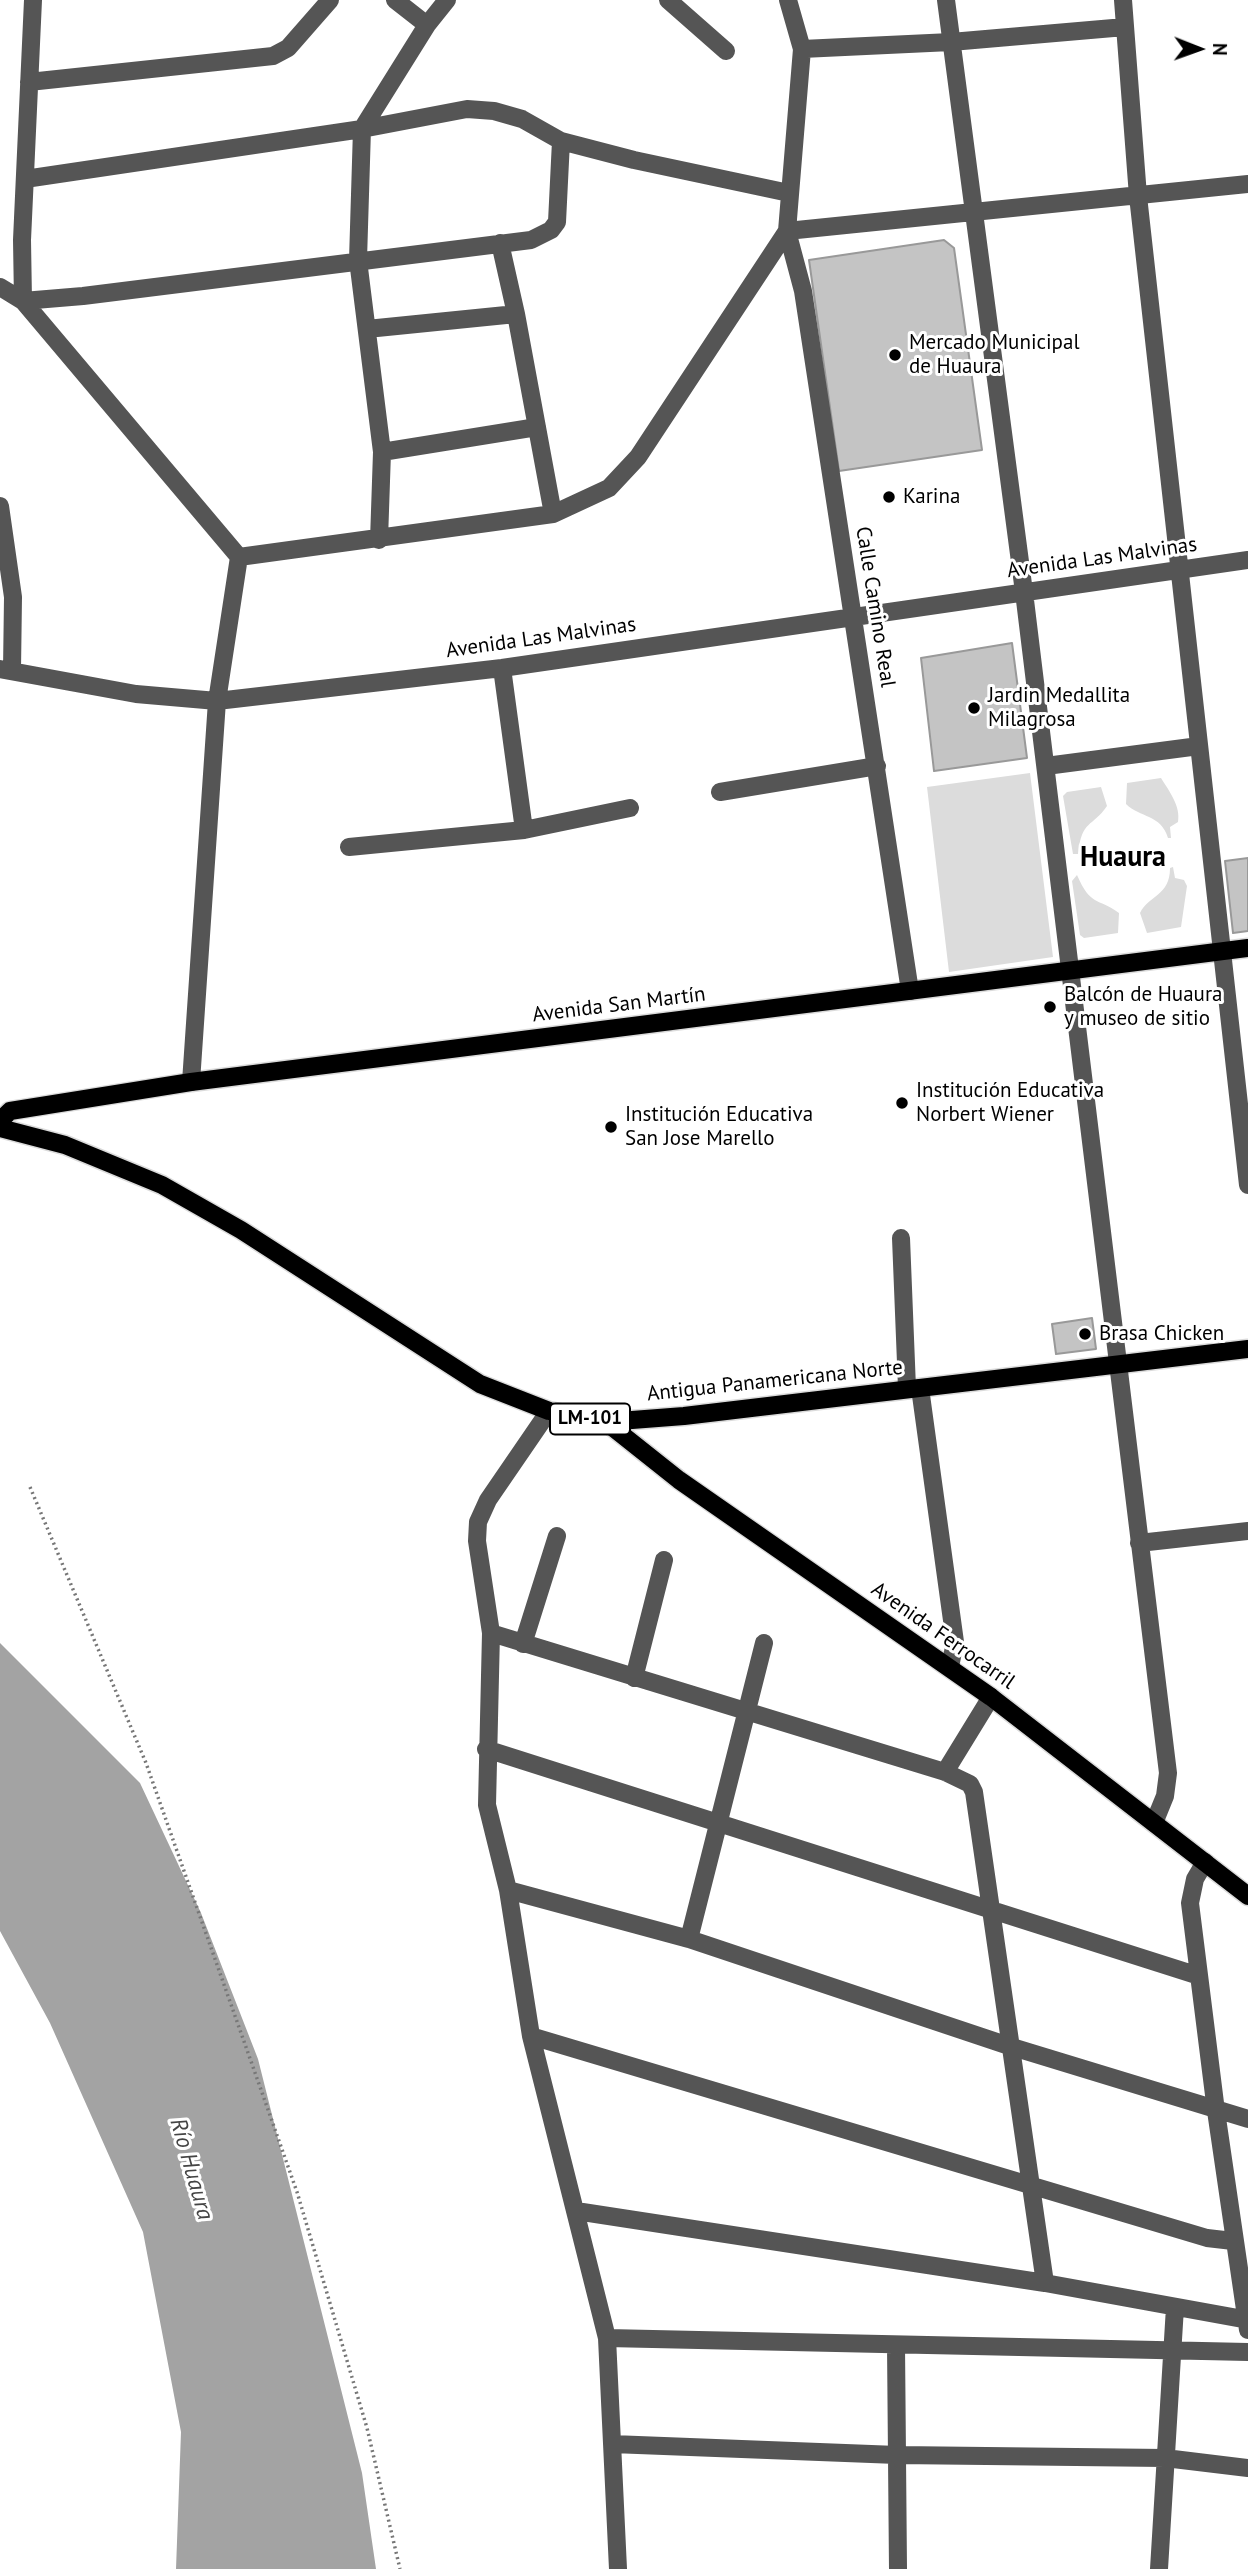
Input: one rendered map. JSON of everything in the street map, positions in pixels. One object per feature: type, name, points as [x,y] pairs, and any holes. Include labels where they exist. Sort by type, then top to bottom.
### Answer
[{"type":"main road","name":"Avenida San Martín","points":[[0,1121],[10,1111],[191,1082],[1248,948]]},
{"type":"main road","name":"Antigua Panamericana Norte","points":[[0,1128],[65,1145],[162,1185],[241,1230],[480,1384],[549,1411],[606,1422],[684,1416],[1248,1349]]},
{"type":"main road","name":"Avenida Ferrocarril","points":[[606,1422],[679,1480],[991,1697],[1248,1896]]},
{"type":"street","points":[[23,301],[33,0]]},
{"type":"street","points":[[29,82],[273,56],[289,48],[330,0]]},
{"type":"street","points":[[395,0],[427,25]]},
{"type":"street","points":[[379,540],[382,452],[358,260],[362,129],[427,25],[447,0]]},
{"type":"street","points":[[668,0],[726,51]]},
{"type":"street","points":[[239,557],[379,540],[553,514],[609,488],[638,457],[787,231],[802,49],[789,0]]},
{"type":"street","points":[[946,0],[1046,766],[1168,1773],[1165,1796],[1154,1823]]},
{"type":"street","points":[[1123,0],[1138,195],[1248,1185]]},
{"type":"street","points":[[802,49],[951,42],[1125,27]]},
{"type":"street","points":[[25,179],[362,129],[467,109],[494,111],[522,119],[561,141],[634,160],[789,192]]},
{"type":"street","points":[[23,301],[258,276],[358,260],[531,240],[551,230],[557,222],[561,141]]},
{"type":"street","points":[[787,231],[1248,184]]},
{"type":"street","name":"Calle Camino Real","points":[[787,231],[803,291],[910,991]]},
{"type":"street","points":[[500,243],[553,514]]},
{"type":"street","points":[[0,287],[23,301],[239,557],[217,701],[191,1082]]},
{"type":"street","points":[[368,329],[516,314]]},
{"type":"street","points":[[382,452],[537,427]]},
{"type":"street","points":[[0,506],[13,597],[6,669]]},
{"type":"street","name":"Avenida Las Malvinas","points":[[6,669],[136,694],[217,701],[502,668],[1248,560]]},
{"type":"street","points":[[502,668],[524,830]]},
{"type":"street","points":[[1046,766],[1199,746]]},
{"type":"street","points":[[720,792],[877,766]]},
{"type":"street","points":[[349,846],[524,830],[630,808]]},
{"type":"street","points":[[901,1238],[914,1388],[955,1642],[950,1667]]},
{"type":"street","points":[[549,1411],[488,1500],[478,1522],[477,1541],[491,1633],[486,1749],[487,1805],[508,1889],[530,2036],[607,2338],[618,2569]]},
{"type":"street","points":[[1139,1543],[1248,1531]]},
{"type":"street","points":[[523,1643],[557,1536]]},
{"type":"street","points":[[634,1678],[664,1560]]},
{"type":"street","points":[[491,1633],[748,1714],[945,1772],[970,1784],[974,1792],[1045,2283]]},
{"type":"street","points":[[689,1939],[764,1643]]},
{"type":"street","points":[[945,1772],[991,1697]]},
{"type":"street","points":[[486,1749],[992,1913],[1199,1976]]},
{"type":"street","points":[[576,2211],[1045,2283],[1175,2307],[1247,2324],[1233,2241],[1190,1903],[1195,1879],[1205,1863]]},
{"type":"street","points":[[508,1889],[689,1939],[1009,2046],[1248,2119]]},
{"type":"street","points":[[530,2036],[1029,2187],[1207,2238],[1233,2241]]},
{"type":"street","points":[[1159,2569],[1175,2307]]},
{"type":"street","points":[[607,2338],[1248,2352]]},
{"type":"street","points":[[896,2344],[898,2569]]},
{"type":"street","points":[[612,2444],[897,2455],[1165,2458],[1248,2468]]},
{"type":"path","points":[[30,1487],[146,1763],[297,2192],[367,2428],[400,2569]]},
{"type":"shaded area","points":[[1030,773],[1053,957],[949,972],[927,787]]},
{"type":"shaded area","points":[[1161,778],[1178,810],[1178,822],[1170,827],[1171,838],[1168,838],[1165,830],[1155,820],[1126,804],[1127,783]]},
{"type":"shaded area","points":[[1101,787],[1107,806],[1085,829],[1078,854],[1073,854],[1063,796],[1067,792]]},
{"type":"shaded area","points":[[1173,867],[1175,878],[1184,880],[1187,886],[1181,927],[1147,933],[1140,913],[1148,902],[1163,890],[1170,868]]},
{"type":"shaded area","points":[[1077,875],[1091,897],[1119,913],[1118,933],[1084,938],[1080,935],[1072,881]]},
{"type":"water","name":"Río Huaura","points":[[0,1643],[140,1783],[201,1913],[258,2059],[362,2473],[376,2569],[176,2569],[181,2432],[143,2232],[50,2023],[0,1931]]},
{"type":"building","name":"Mercado Municipal de Huaura","points":[[944,240],[954,248],[982,450],[839,471],[809,260]]},
{"type":"building","name":"Jardin Medallita Milagrosa","points":[[1012,643],[1027,758],[934,771],[921,658]]},
{"type":"building","points":[[1248,858],[1248,931],[1233,933],[1225,861]]},
{"type":"building","points":[[1092,1318],[1096,1349],[1056,1354],[1052,1324]]},
{"type":"place","name":"Mercado Municipal de Huaura","points":[[895,355]]},
{"type":"place","name":"Karina","points":[[889,497]]},
{"type":"place","name":"Jardin Medallita Milagrosa","points":[[974,708]]},
{"type":"place","name":"Balcón de Huaura y museo de sitio","points":[[1050,1007]]},
{"type":"place","name":"Institución Educativa Norbert Wiener","points":[[902,1103]]},
{"type":"place","name":"Institución Educativa San Jose Marello","points":[[611,1127]]},
{"type":"place","name":"Brasa Chicken","points":[[1085,1334]]},
{"type":"district","name":"Huaura","points":[[1123,858]]}]
